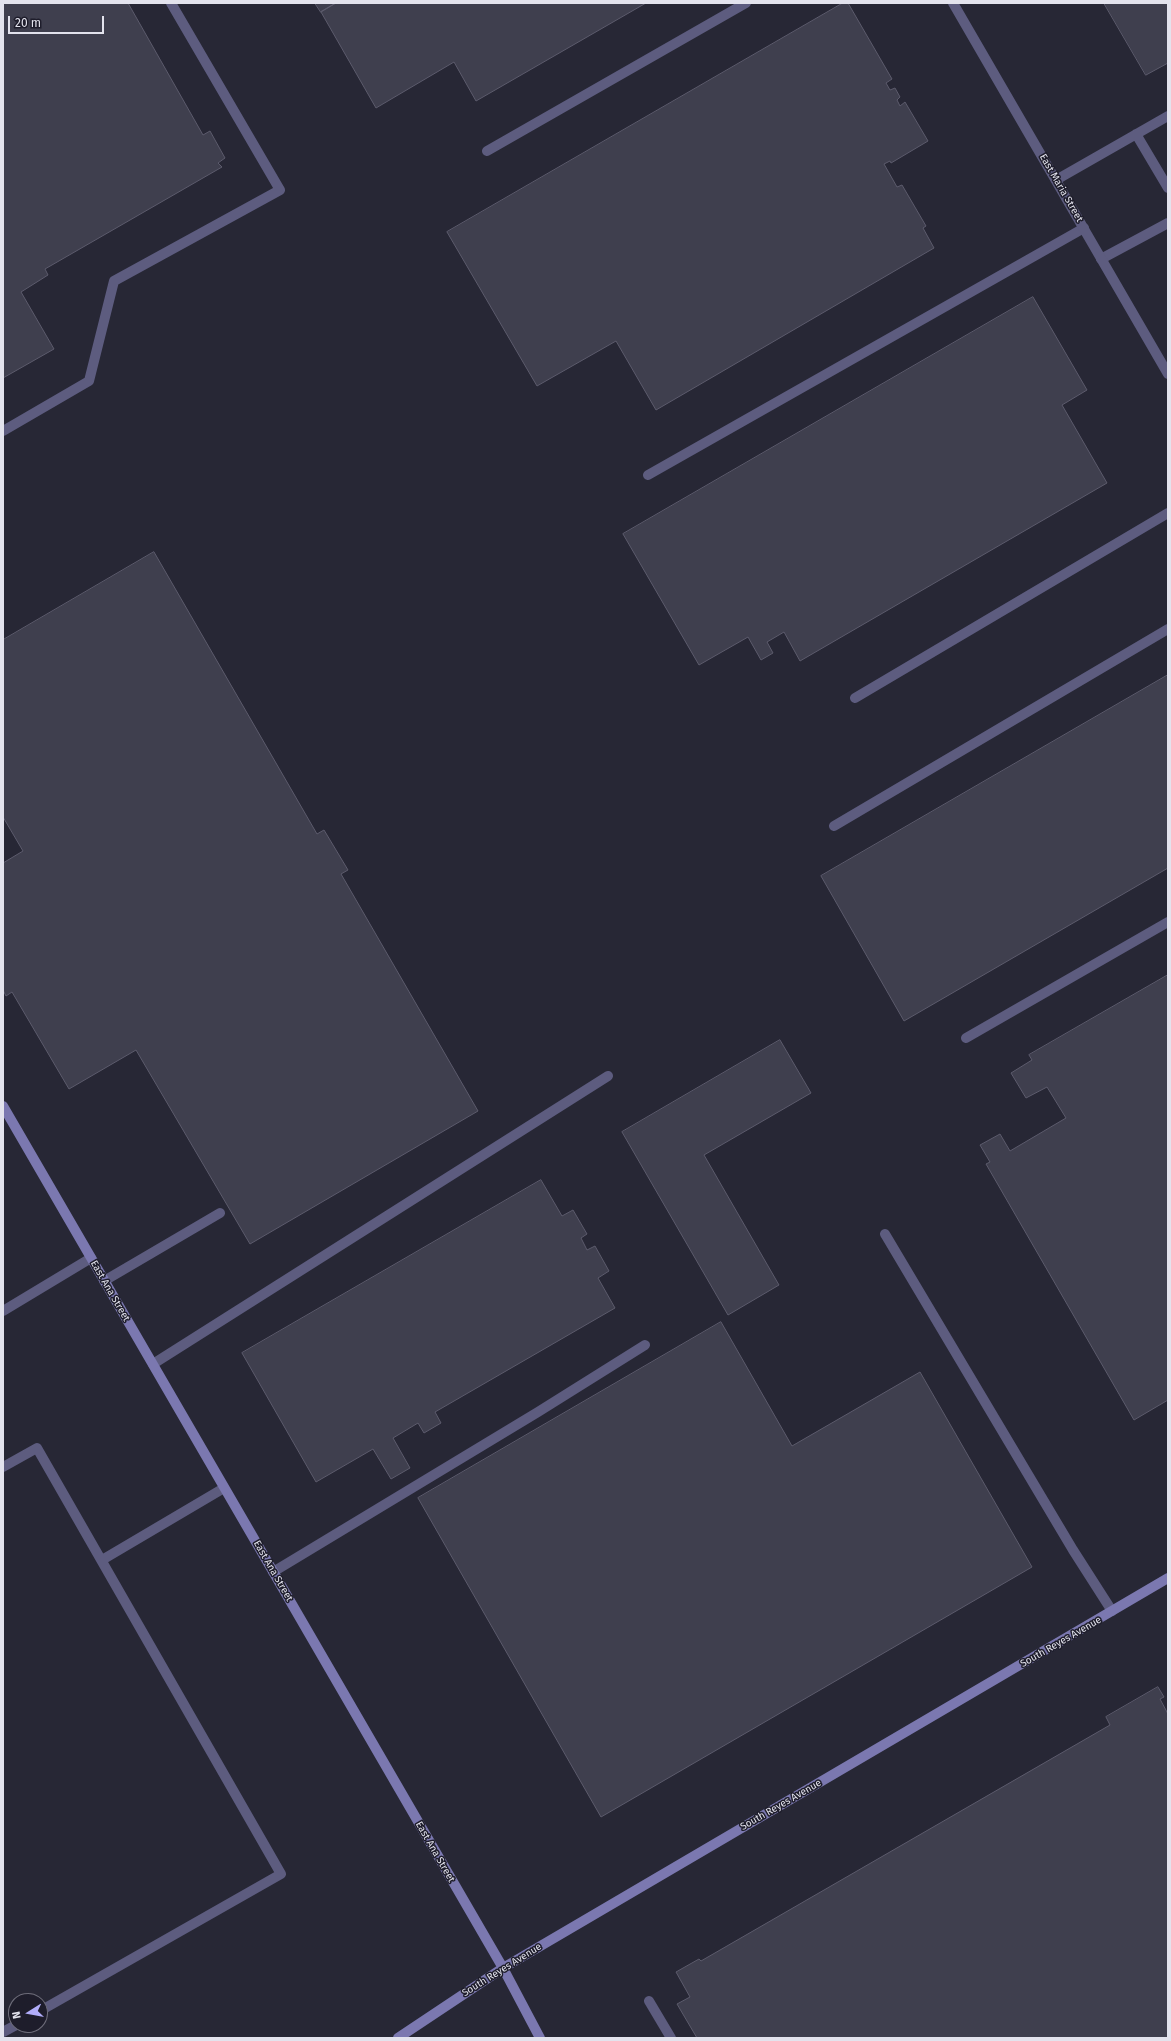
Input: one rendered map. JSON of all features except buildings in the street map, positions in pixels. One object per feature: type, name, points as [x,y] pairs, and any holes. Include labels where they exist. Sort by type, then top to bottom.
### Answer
[{"type":"street","points":[[3,431],[89,381],[114,280],[280,190],[171,3]]},
{"type":"street","points":[[487,151],[746,3]]},
{"type":"street","name":"East Maria Street","points":[[953,3],[1168,374]]},
{"type":"street","points":[[1056,180],[1168,116]]},
{"type":"street","points":[[1136,134],[1168,188]]},
{"type":"street","points":[[1101,259],[1168,222]]},
{"type":"street","points":[[648,475],[1084,228]]},
{"type":"street","points":[[855,698],[1168,513]]},
{"type":"street","points":[[834,826],[1168,629]]},
{"type":"street","points":[[966,1038],[1168,922]]},
{"type":"street","points":[[152,1364],[608,1076]]},
{"type":"street","name":"East Ana Street","points":[[3,1106],[503,1968],[540,2038]]},
{"type":"street","points":[[104,1281],[220,1213]]},
{"type":"street","points":[[885,1234],[1073,1550],[1112,1611]]},
{"type":"street","points":[[3,1311],[91,1258]]},
{"type":"street","points":[[273,1572],[538,1412],[645,1345]]},
{"type":"street","points":[[3,1467],[37,1448],[281,1874],[48,2006]]},
{"type":"street","points":[[102,1560],[224,1488]]},
{"type":"street","name":"South Reyes Avenue","points":[[398,2038],[503,1968],[1168,1578]]},
{"type":"street","points":[[649,2001],[671,2038]]}]
